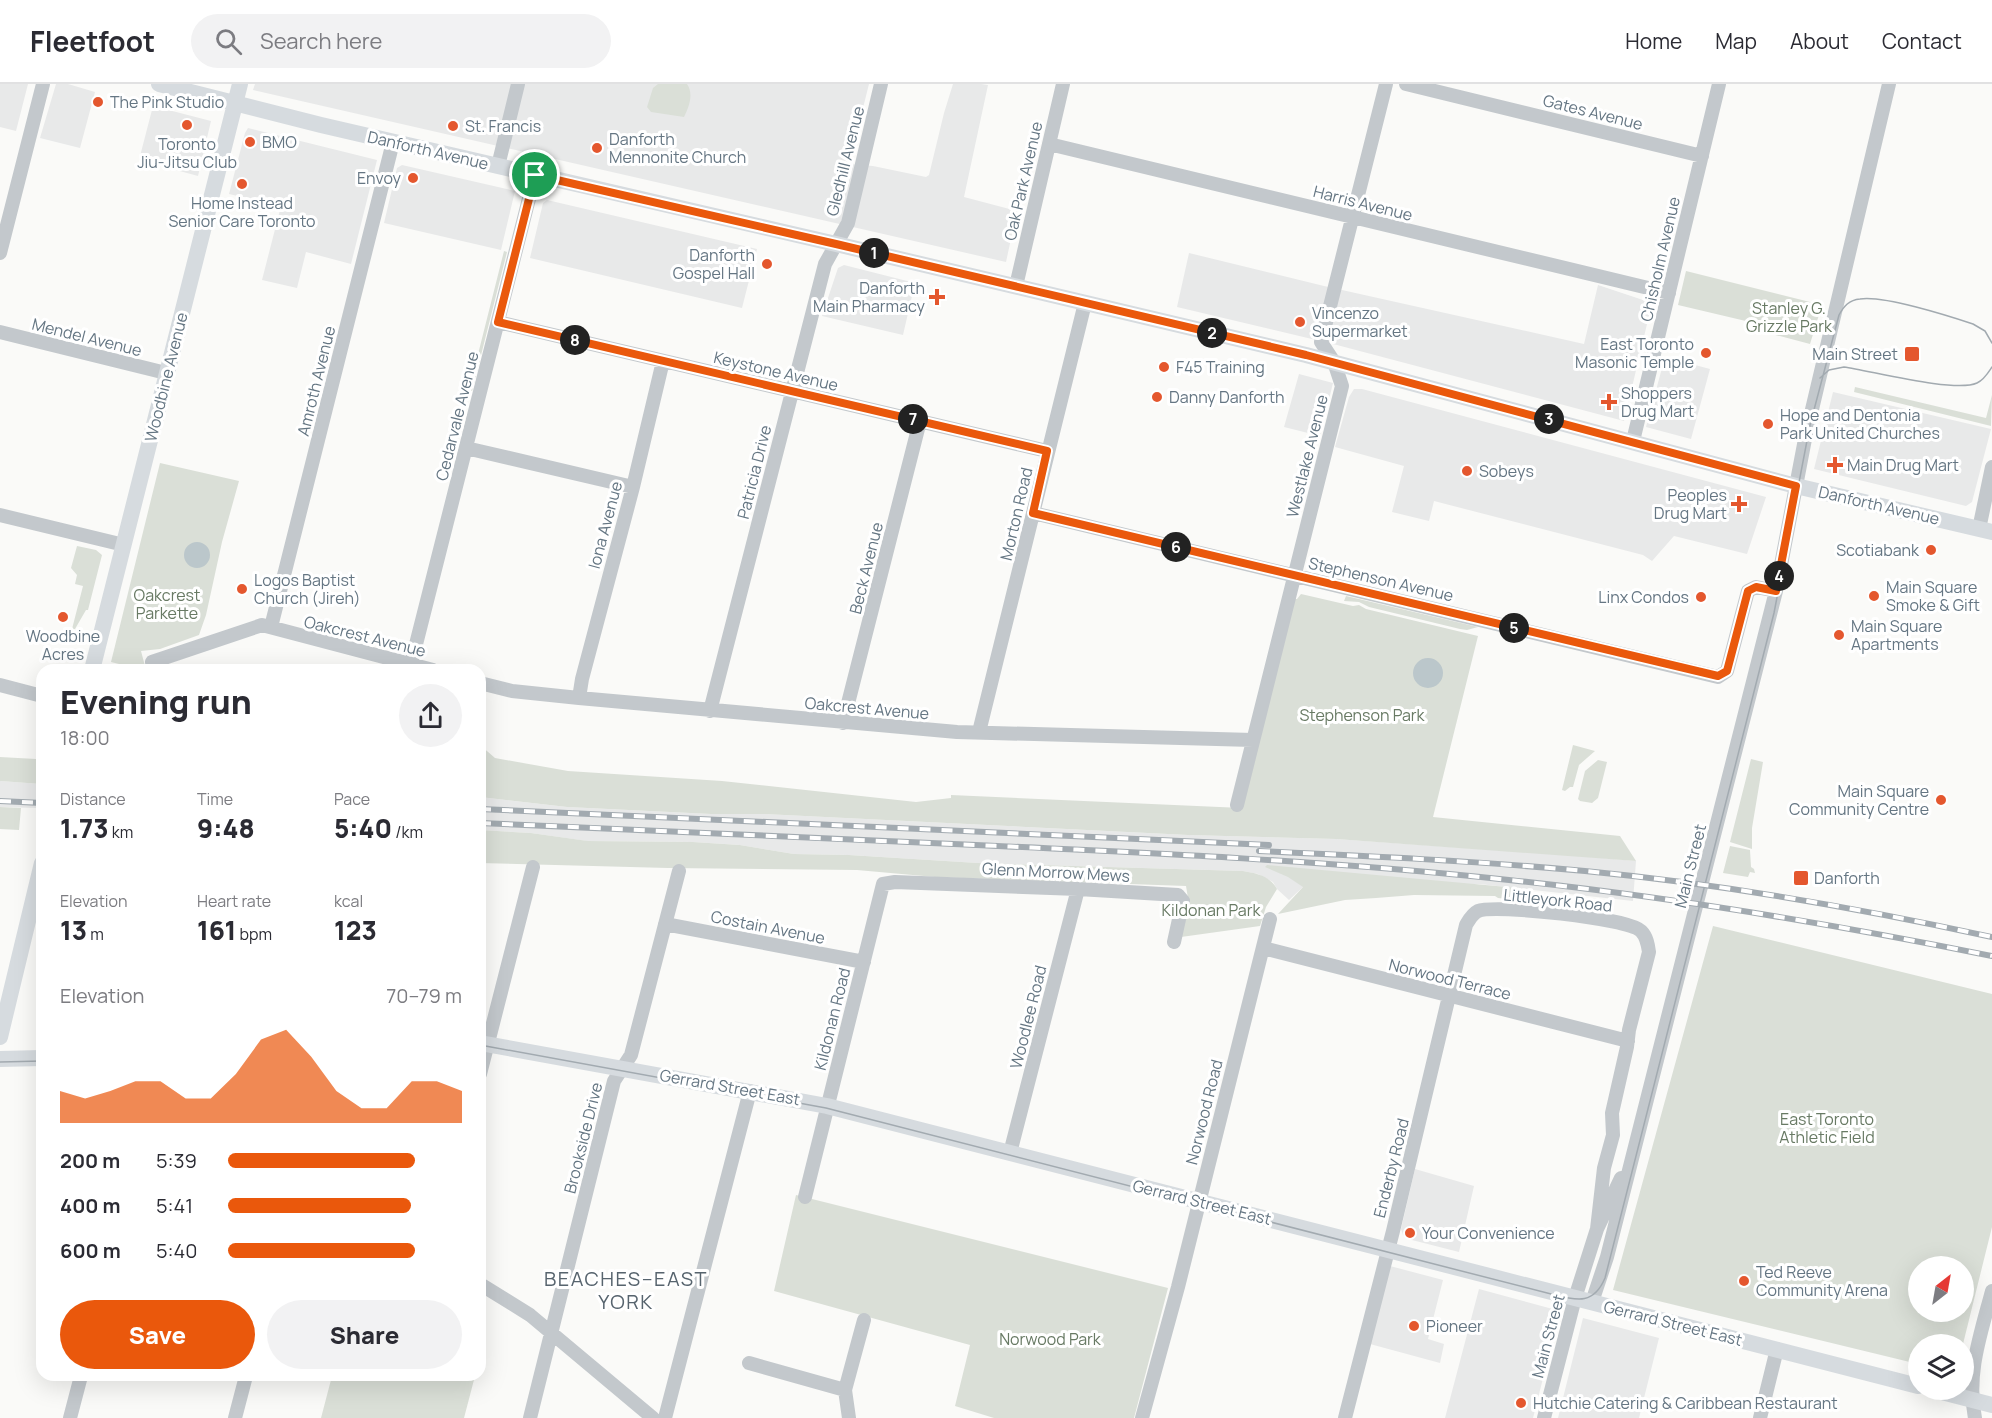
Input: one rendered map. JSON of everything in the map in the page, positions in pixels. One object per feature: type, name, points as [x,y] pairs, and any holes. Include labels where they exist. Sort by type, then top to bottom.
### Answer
[{"type":"main road","name":"Danforth Avenue","points":[[159,84],[321,125],[1334,362],[1796,486],[1985,530]]},
{"type":"main road","name":"Woodbine Avenue","points":[[94,664],[240,84]]},
{"type":"main road","points":[[0,1037],[36,888]]},
{"type":"main road","name":"Gerrard Street East","points":[[486,1043],[827,1106],[1908,1383]]},
{"type":"main road","points":[[0,1059],[36,1058]]},
{"type":"main road","points":[[1971,1400],[1992,1405]]},
{"type":"street","points":[[0,254],[43,84]]},
{"type":"street","points":[[498,166],[518,84]]},
{"type":"street","name":"Gledhill Avenue","points":[[836,244],[848,223],[881,84]]},
{"type":"street","name":"Oak Park Avenue","points":[[1016,286],[1063,84]]},
{"type":"street","name":"Westlake Avenue","points":[[1237,805],[1342,386],[1334,362],[1321,342],[1386,84]]},
{"type":"street","name":"Gates Avenue","points":[[1406,84],[1702,156]]},
{"type":"street","name":"Chisholm Avenue","points":[[1633,441],[1719,84]]},
{"type":"street","name":"Main Street","points":[[1592,1302],[1607,1257],[1635,1149],[1776,591],[1805,439],[1889,84]]},
{"type":"street","name":"Amroth Avenue","points":[[271,627],[393,142]]},
{"type":"street","name":"Harris Avenue","points":[[1049,144],[1669,293]]},
{"type":"street","name":"Cedarvale Avenue","points":[[411,664],[535,175]]},
{"type":"street","name":"Patricia Drive","points":[[710,711],[825,264],[836,244]]},
{"type":"street","name":"Morton Road","points":[[979,732],[1085,303]]},
{"type":"street","name":"Keystone Avenue","points":[[498,322],[1047,451]]},
{"type":"street","name":"Mendel Avenue","points":[[0,332],[166,373]]},
{"type":"street","name":"Iona Avenue","points":[[579,698],[663,361]]},
{"type":"street","name":"Beck Avenue","points":[[843,723],[920,421]]},
{"type":"street","points":[[466,448],[633,486]]},
{"type":"street","points":[[1985,530],[1992,467]]},
{"type":"street","name":"Stephenson Avenue","points":[[1033,513],[1720,676],[1727,671],[1730,663],[1748,591],[1756,587],[1776,591]]},
{"type":"street","points":[[0,515],[124,545]]},
{"type":"street","name":"Oakcrest Avenue","points":[[152,662],[262,626],[411,664]]},
{"type":"street","name":"Oakcrest Avenue","points":[[486,684],[512,691],[843,723],[979,732],[1252,740]]},
{"type":"street","points":[[0,685],[36,694]]},
{"type":"street","points":[[486,1036],[533,867]]},
{"type":"street","name":"Brookside Drive","points":[[530,1418],[614,1081],[631,1055],[679,871]]},
{"type":"street","name":"Glenn Morrow Mews","points":[[883,884],[895,882],[1178,895],[1183,901],[1173,942]]},
{"type":"street","name":"Kildonan Road","points":[[805,1197],[883,884]]},
{"type":"street","name":"Woodlee Road","points":[[1010,1153],[1078,889]]},
{"type":"street","name":"Littleyork Road","points":[[1466,925],[1477,912],[1484,910],[1540,912],[1598,917],[1628,924],[1640,930],[1647,940]]},
{"type":"street","name":"Norwood Road","points":[[1142,1418],[1270,919]]},
{"type":"street","name":"Costain Avenue","points":[[665,924],[864,962]]},
{"type":"street","name":"Enderby Road","points":[[1345,1418],[1447,1010],[1466,925]]},
{"type":"street","name":"Main Street","points":[[1597,1229],[1604,1168],[1612,1135],[1612,1113],[1629,1030],[1649,952],[1647,940]]},
{"type":"street","name":"Norwood Terrace","points":[[1263,948],[1628,1041]]},
{"type":"street","points":[[665,1418],[750,1091]]},
{"type":"street","name":"Main Street","points":[[1544,1418],[1575,1298],[1597,1229],[1635,1149]]},
{"type":"street","points":[[486,1288],[530,1315],[653,1418]]},
{"type":"street","points":[[1974,1360],[1992,1291]]},
{"type":"street","points":[[849,1418],[845,1390],[864,1320]]},
{"type":"street","points":[[1760,1418],[1777,1349]]},
{"type":"street","points":[[749,1364],[845,1390]]},
{"type":"street","points":[[70,1418],[80,1381]]},
{"type":"street","points":[[236,1418],[245,1381]]},
{"type":"street","points":[[1971,1400],[1975,1418]]},
{"type":"shaded area","points":[[0,84],[28,84],[16,131],[0,127]]},
{"type":"shaded area","points":[[56,84],[68,84],[95,92],[80,148],[40,138]]},
{"type":"shaded area","points":[[255,84],[869,84],[849,164],[873,166],[926,177],[929,175],[953,84],[988,85],[964,197],[1017,211],[1006,262],[253,90]]},
{"type":"shaded area","points":[[153,106],[211,121],[198,176],[139,160]]},
{"type":"shaded area","points":[[248,128],[377,160],[351,264],[306,252],[297,288],[262,280],[281,206],[229,194]]},
{"type":"shaded area","points":[[402,165],[515,191],[501,250],[384,223],[397,168]]},
{"type":"shaded area","points":[[547,200],[757,249],[742,308],[530,258],[543,203]]},
{"type":"shaded area","points":[[1189,253],[1324,286],[1584,344],[1598,285],[1652,303],[1624,421],[1337,345],[1177,307]]},
{"type":"shaded area","points":[[844,265],[915,283],[903,335],[822,316],[838,268]]},
{"type":"shaded area","points":[[1665,357],[1710,369],[1691,439],[1646,427]]},
{"type":"shaded area","points":[[1299,374],[1333,383],[1320,436],[1284,427]]},
{"type":"shaded area","points":[[1354,389],[1362,389],[1766,497],[1747,554],[1674,536],[1652,561],[1643,555],[1434,501],[1429,521],[1392,512],[1404,466],[1335,447],[1349,397]]},
{"type":"shaded area","points":[[1833,392],[1991,429],[1972,502],[1966,506],[1814,469]]},
{"type":"shaded area","points":[[197,542],[206,546],[210,555],[206,564],[197,568],[188,564],[184,555],[188,546]]},
{"type":"shaded area","points":[[1428,658],[1434,659],[1442,667],[1442,679],[1434,687],[1428,688],[1422,687],[1414,679],[1413,673],[1414,667],[1422,659]]},
{"type":"shaded area","points":[[0,781],[36,784],[36,808],[0,807]]},
{"type":"shaded area","points":[[486,798],[567,807],[711,814],[764,814],[1188,835],[1336,839],[1636,861],[1633,901],[1479,884],[1303,887],[1289,900],[1273,882],[1258,874],[1243,871],[978,863],[794,854],[740,845],[587,841],[531,833],[486,830]]},
{"type":"shaded area","points":[[1415,1169],[1474,1186],[1459,1252],[1408,1239],[1403,1235],[1401,1229]]},
{"type":"shaded area","points":[[1390,1266],[1443,1280],[1428,1339],[1444,1344],[1440,1363],[1370,1344]]},
{"type":"shaded area","points":[[1479,1289],[1560,1311],[1533,1418],[1445,1418]]},
{"type":"shaded area","points":[[1583,1318],[1659,1338],[1639,1418],[1558,1418]]},
{"type":"green space","points":[[658,84],[687,84],[690,96],[684,117],[651,112],[647,107],[653,88]]},
{"type":"green space","points":[[504,251],[507,252],[472,391],[469,390]]},
{"type":"green space","name":"Stanley G. Grizzle Park","points":[[1686,271],[1822,305],[1810,344],[1749,328],[1750,322],[1678,305]]},
{"type":"green space","points":[[1855,387],[1986,418],[1992,395],[1991,426],[1854,392]]},
{"type":"green space","name":"Oakcrest Parkette","points":[[160,463],[239,481],[199,635],[160,649],[141,651],[144,664],[111,662]]},
{"type":"green space","points":[[77,546],[96,550],[102,555],[88,610],[75,629],[72,629],[83,586],[75,584],[77,575],[71,568]]},
{"type":"green space","name":"Stephenson Park","points":[[1301,594],[1353,606],[1359,605],[1366,609],[1478,636],[1433,817],[1620,836],[1636,861],[1336,839],[1188,835],[764,814],[711,814],[567,807],[486,798],[486,750],[495,758],[568,771],[722,781],[916,802],[951,798],[951,795],[1242,808],[1294,599]]},
{"type":"green space","points":[[1346,596],[1478,627],[1460,629],[1369,607],[1359,602],[1344,601]]},
{"type":"green space","points":[[1573,745],[1595,751],[1579,765],[1573,787],[1565,791],[1562,790]]},
{"type":"green space","points":[[0,757],[36,759],[36,784],[0,781]]},
{"type":"green space","points":[[1751,759],[1763,762],[1752,828],[1752,849],[1730,842]]},
{"type":"green space","points":[[1598,760],[1607,762],[1598,798],[1592,803],[1580,801],[1578,799],[1585,771]]},
{"type":"green space","points":[[0,807],[21,808],[19,830],[0,829]]},
{"type":"green space","name":"Kildonan Park","points":[[486,830],[531,833],[588,841],[740,845],[794,854],[978,863],[1243,871],[1267,878],[1277,889],[1266,907],[1260,926],[1181,937],[1188,898],[1186,886],[935,877],[857,870],[486,863]]},
{"type":"green space","points":[[1730,846],[1750,850],[1751,867],[1755,873],[1750,872],[1748,877],[1723,873]]},
{"type":"green space","points":[[1267,865],[1518,888],[1523,901],[1495,896],[1414,895],[1345,900],[1278,914],[1303,887],[1288,877],[1265,867]]},
{"type":"green space","name":"East Toronto Athletic Field","points":[[1713,926],[1992,994],[1992,1227],[1974,1300],[1974,1256],[1908,1256],[1908,1322],[1968,1322],[1965,1334],[1908,1334],[1908,1362],[1613,1290]]},
{"type":"green space","name":"Norwood Park","points":[[796,1195],[1168,1288],[1134,1418],[994,1418],[955,1406],[970,1345],[774,1291]]},
{"type":"green space","points":[[331,1381],[474,1381],[464,1418],[321,1418]]},
{"type":"tram line","points":[[486,1046],[826,1108],[1563,1297],[1578,1299],[1590,1296],[1596,1292],[1605,1278],[1774,613],[1810,425],[1839,315],[1850,302],[1860,299],[1884,300],[1973,324],[1985,331],[1992,343]]},
{"type":"tram line","points":[[1820,378],[1829,370],[1844,367],[1933,383],[1966,385],[1979,382],[1992,367]]},
{"type":"tram line","points":[[0,1062],[36,1061]]},
{"type":"railway","points":[[0,801],[36,803]]},
{"type":"railway","points":[[486,809],[1269,845]]},
{"type":"railway","points":[[486,823],[1043,848],[1443,873],[1691,903],[1812,922],[1992,956]]},
{"type":"railway","points":[[1259,851],[1544,867],[1636,876],[1790,898],[1992,937]]},
{"type":"place","name":"The Pink Studio","points":[[98,102]]},
{"type":"place","name":"Toronto Jiu-Jitsu Club","points":[[187,125]]},
{"type":"place","name":"St. Francis","points":[[453,126]]},
{"type":"place","name":"BMO","points":[[250,142]]},
{"type":"place","name":"Danforth Mennonite Church","points":[[597,148]]},
{"type":"place","name":"Envoy","points":[[413,178]]},
{"type":"place","name":"Home Instead Senior Care Toronto","points":[[242,184]]},
{"type":"place","name":"Danforth Gospel Hall","points":[[767,264]]},
{"type":"place","name":"Danforth Main Pharmacy","points":[[937,297]]},
{"type":"place","name":"Vincenzo Supermarket","points":[[1300,322]]},
{"type":"place","name":"East Toronto Masonic Temple","points":[[1706,353]]},
{"type":"place","name":"Main Street","points":[[1912,354]]},
{"type":"place","name":"F45 Training","points":[[1164,367]]},
{"type":"place","name":"Danny Danforth","points":[[1157,397]]},
{"type":"place","name":"Shoppers Drug Mart","points":[[1609,402]]},
{"type":"place","name":"Hope and Dentonia Park United Churches","points":[[1768,424]]},
{"type":"place","name":"Main Drug Mart","points":[[1835,465]]},
{"type":"place","name":"Sobeys","points":[[1467,471]]},
{"type":"place","name":"Peoples Drug Mart","points":[[1739,504]]},
{"type":"place","name":"Scotiabank","points":[[1931,550]]},
{"type":"place","name":"Logos Baptist Church (Jireh)","points":[[242,589]]},
{"type":"place","name":"Main Square Smoke & Gift","points":[[1874,596]]},
{"type":"place","name":"Linx Condos","points":[[1701,597]]},
{"type":"place","name":"Woodbine Acres","points":[[63,617]]},
{"type":"place","name":"Main Square Apartments","points":[[1839,635]]},
{"type":"place","name":"Main Square Community Centre","points":[[1941,800]]},
{"type":"place","name":"Danforth","points":[[1801,878]]},
{"type":"place","name":"Your Convenience","points":[[1410,1233]]},
{"type":"place","name":"Ted Reeve Community Arena","points":[[1744,1281]]},
{"type":"place","name":"Pioneer","points":[[1414,1326]]},
{"type":"place","name":"Hutchie Catering & Caribbean Restaurant","points":[[1521,1403]]},
{"type":"district","name":"BEACHES–EAST YORK","points":[[626,1290]]},
{"type":"route","points":[[535,175],[1306,355],[1796,486],[1776,591],[1756,587],[1748,591],[1730,663],[1727,671],[1718,676],[1630,657],[1033,513],[1047,451],[498,322],[535,175]]}]
